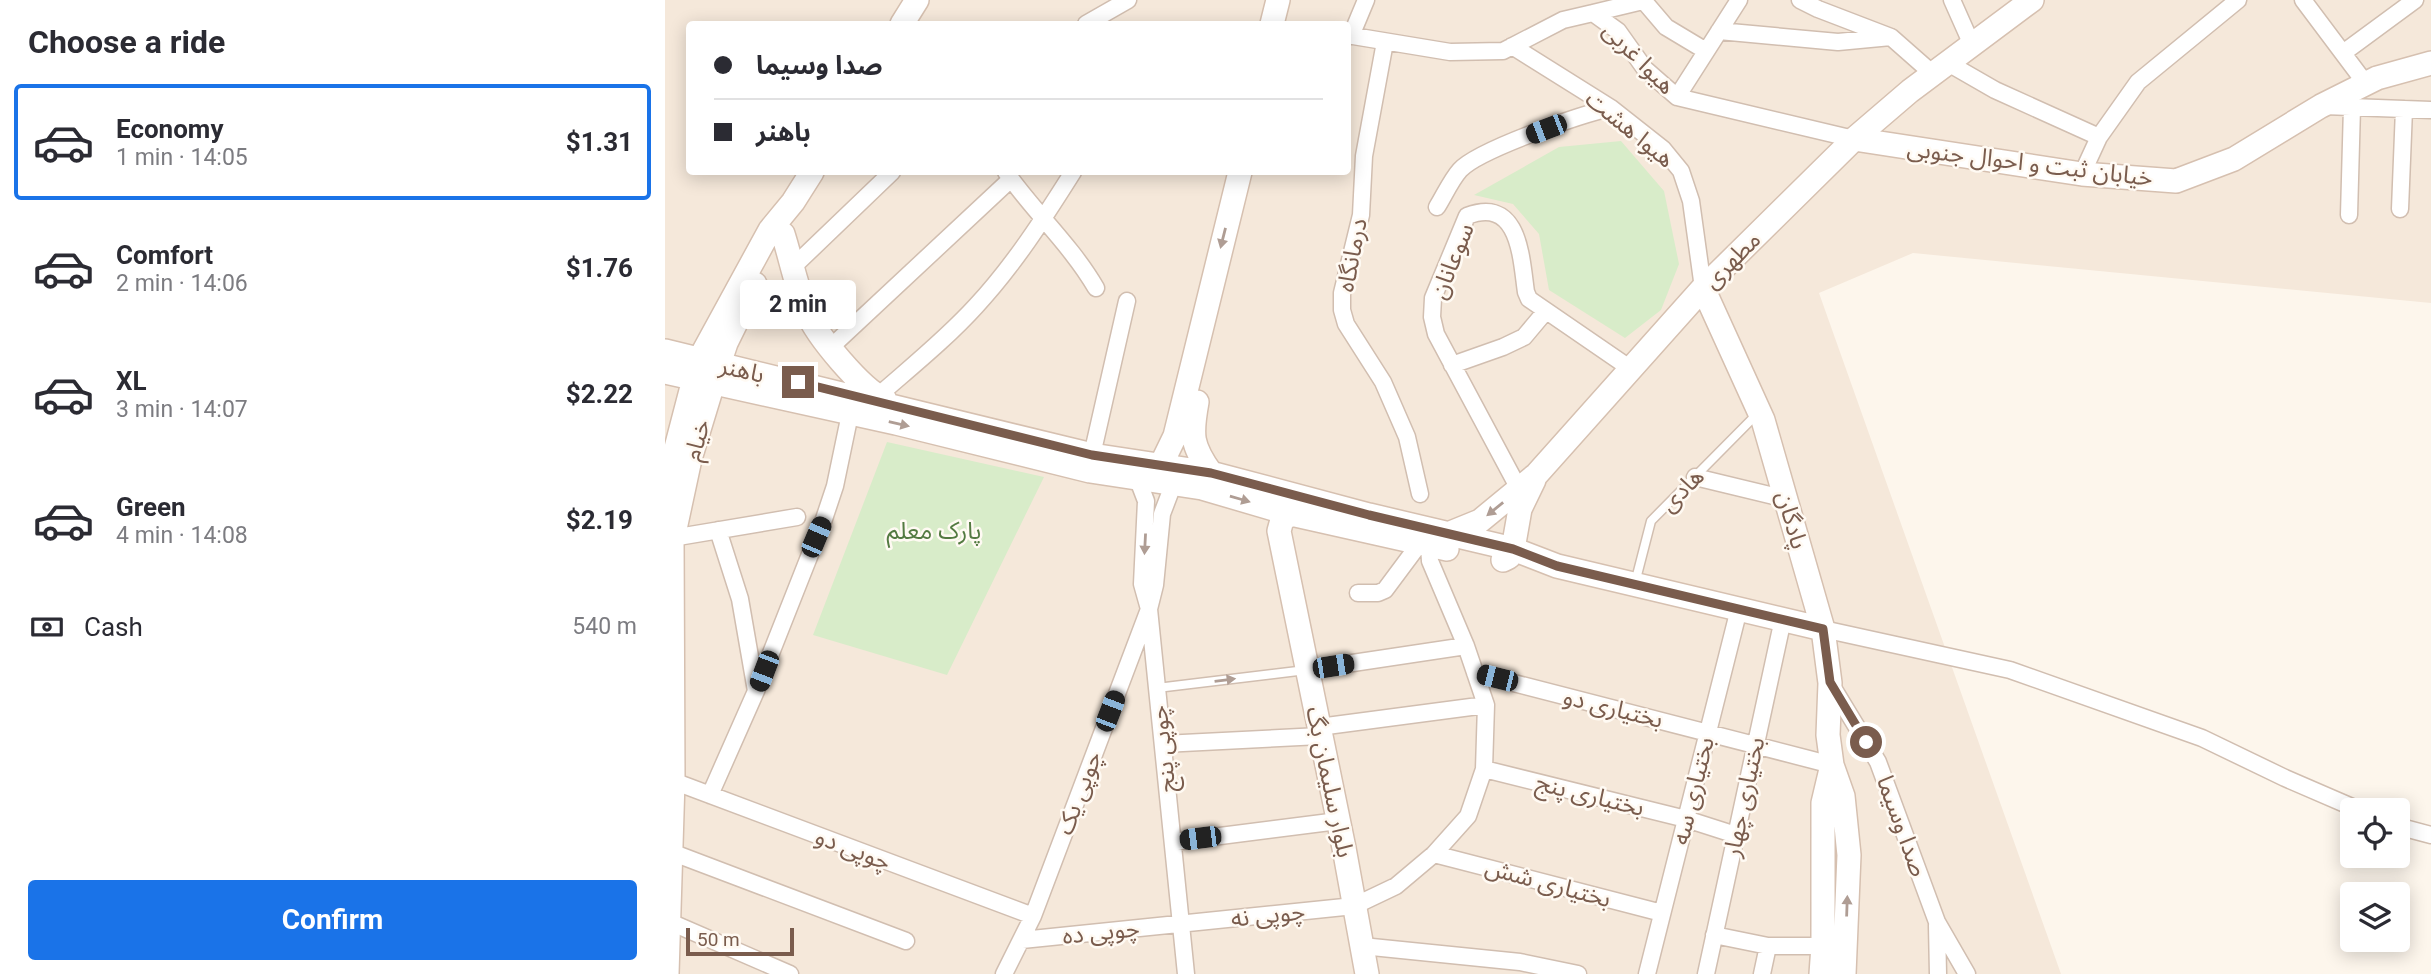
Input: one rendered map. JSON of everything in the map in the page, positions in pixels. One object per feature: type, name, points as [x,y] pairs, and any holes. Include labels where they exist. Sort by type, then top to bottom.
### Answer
[{"type":"main road","points":[[1274,21],[1278,0]]},
{"type":"main road","name":"مطهری","points":[[1432,541],[1480,521],[1528,482],[1703,288],[1854,139],[1940,68],[2032,0]]},
{"type":"main road","name":"خیابان ثبت و احوال جنوبی","points":[[1854,139],[2082,174],[2176,181],[2234,159],[2321,106],[2366,83],[2431,63]]},
{"type":"main road","points":[[706,371],[723,312],[769,230],[793,202],[810,175]]},
{"type":"main road","points":[[1166,476],[1239,175]]},
{"type":"main road","points":[[706,371],[732,331],[772,250],[783,234],[793,202]]},
{"type":"main road","points":[[783,234],[807,313],[851,374],[878,396],[901,407]]},
{"type":"main road","name":"پادگان","points":[[1703,288],[1759,412],[1823,629],[1830,682],[1828,734],[1832,765]]},
{"type":"main road","points":[[1208,298],[1208,346],[1192,441],[1211,473]]},
{"type":"main road","points":[[665,350],[695,334],[723,312]]},
{"type":"main road","name":"باهنر","points":[[665,350],[706,371],[850,414],[1138,480],[1211,473],[1432,541]]},
{"type":"main road","name":"باهنر","points":[[665,372],[706,371],[901,407],[1092,455],[1291,514],[1557,566],[1823,629]]},
{"type":"main road","name":"خیام","points":[[668,974],[673,781],[669,552],[665,512],[667,465],[706,371]]},
{"type":"main road","name":"خیام","points":[[669,552],[680,511],[706,371]]},
{"type":"main road","points":[[1507,556],[1528,482]]},
{"type":"main road","name":"بلوار سلیمان بگ","points":[[1291,514],[1282,520],[1279,531],[1367,974]]},
{"type":"main road","points":[[1821,974],[1823,803],[1832,765]]},
{"type":"main road","points":[[1832,765],[1843,796],[1849,855],[1844,974]]},
{"type":"street","points":[[1091,21],[1126,0]]},
{"type":"street","points":[[1351,31],[1366,0]]},
{"type":"street","points":[[1677,97],[1739,0]]},
{"type":"street","points":[[1800,0],[1891,37],[1940,68],[2099,137]]},
{"type":"street","points":[[1952,0],[1972,45]]},
{"type":"street","points":[[2082,174],[2099,137],[2138,82],[2238,0]]},
{"type":"street","points":[[2303,0],[2366,83]]},
{"type":"street","points":[[2343,53],[2415,0]]},
{"type":"street","points":[[1593,13],[1643,1],[1666,27],[1706,51]]},
{"type":"street","name":"هیوا غربی","points":[[1351,35],[1450,52],[1503,51],[1563,20],[1593,13],[1618,32],[1645,69],[1677,97],[1854,139]]},
{"type":"street","points":[[1719,31],[1837,42],[1891,37]]},
{"type":"street","name":"درمانگاه","points":[[1385,42],[1356,154],[1361,215],[1342,293],[1342,310],[1346,324],[1383,383],[1407,437],[1420,494]]},
{"type":"street","name":"هیوا هشت","points":[[1512,46],[1611,108],[1663,149],[1681,171],[1691,201],[1703,288]]},
{"type":"street","points":[[2321,106],[2431,110]]},
{"type":"street","points":[[2349,215],[2352,107]]},
{"type":"street","points":[[1437,207],[1461,169],[1483,156],[1587,113],[1611,108]]},
{"type":"street","points":[[2400,209],[2404,109]]},
{"type":"street","points":[[794,266],[889,175]]},
{"type":"street","points":[[831,346],[1008,175],[1073,253],[1096,288]]},
{"type":"street","points":[[878,396],[977,305],[1043,220],[1071,175]]},
{"type":"street","name":"سوعانان","points":[[1528,482],[1452,365],[1436,334],[1432,317],[1433,298],[1467,216],[1485,213],[1500,216],[1511,225],[1519,242],[1529,299],[1631,369]]},
{"type":"street","points":[[1092,455],[1127,301]]},
{"type":"street","points":[[1452,365],[1524,337],[1545,312]]},
{"type":"street","points":[[710,795],[824,519],[850,414]]},
{"type":"street","name":"چوپی یک","points":[[1004,974],[1033,916],[1149,609],[1156,585],[1166,476]]},
{"type":"street","points":[[1695,477],[1786,499]]},
{"type":"street","points":[[1138,480],[1146,501],[1142,584],[1149,609]]},
{"type":"street","points":[[669,552],[718,530],[797,517]]},
{"type":"street","points":[[718,530],[740,599],[755,691]]},
{"type":"street","points":[[1358,593],[1378,593],[1385,590],[1432,541]]},
{"type":"street","points":[[1163,744],[1319,731],[1486,705],[1466,646],[1430,561],[1432,541]]},
{"type":"street","name":"چوپی پنج","points":[[1149,609],[1186,974]]},
{"type":"street","name":"بختیاری سه","points":[[1647,974],[1739,609]]},
{"type":"street","name":"بختیاری چهار","points":[[1706,974],[1783,619]]},
{"type":"street","points":[[1823,629],[2022,674],[2202,738],[2340,802]]},
{"type":"street","points":[[1306,670],[1466,646]]},
{"type":"street","name":"بختیاری دو","points":[[1475,673],[1832,765]]},
{"type":"street","name":"صدا وسیما","points":[[1830,682],[1878,762],[1937,922],[1966,974]]},
{"type":"street","name":"چوپی نه","points":[[1181,924],[1354,906],[1396,886],[1434,853],[1468,816],[1484,768],[1486,705]]},
{"type":"street","name":"بختیاری پنج","points":[[1484,768],[1686,818],[1736,835]]},
{"type":"street","name":"چوپی دو","points":[[673,781],[1033,916]]},
{"type":"street","points":[[1173,842],[1338,821]]},
{"type":"street","points":[[2410,829],[2431,835]]},
{"type":"street","points":[[671,852],[906,941]]},
{"type":"street","name":"بختیاری شش","points":[[1434,853],[1662,914]]},
{"type":"street","points":[[670,922],[790,974]]},
{"type":"street","points":[[1937,922],[1938,974]]},
{"type":"street","name":"چوپی ده","points":[[1022,940],[1181,924]]},
{"type":"street","points":[[1714,935],[1768,946],[1823,946]]},
{"type":"street","points":[[1362,946],[1520,962],[1578,974]]},
{"type":"street","points":[[1762,974],[1768,946]]},
{"type":"lane","name":"هادی","points":[[1635,584],[1651,521],[1759,412]]},
{"type":"lane","points":[[1157,688],[1306,670]]},
{"type":"shaded area","points":[[665,0],[2431,0],[2431,303],[1913,253],[1819,293],[2061,974],[665,974]]},
{"type":"green space","points":[[1621,141],[1664,191],[1679,264],[1661,310],[1625,338],[1549,290],[1539,234],[1513,204],[1474,195],[1559,147]]},
{"type":"green space","name":"پارک معلم","points":[[887,442],[1044,477],[947,675],[813,635]]},
{"type":"route","points":[[798,382],[1092,455],[1211,473],[1369,515],[1513,549],[1557,566],[1823,629],[1830,682],[1866,742]]}]
